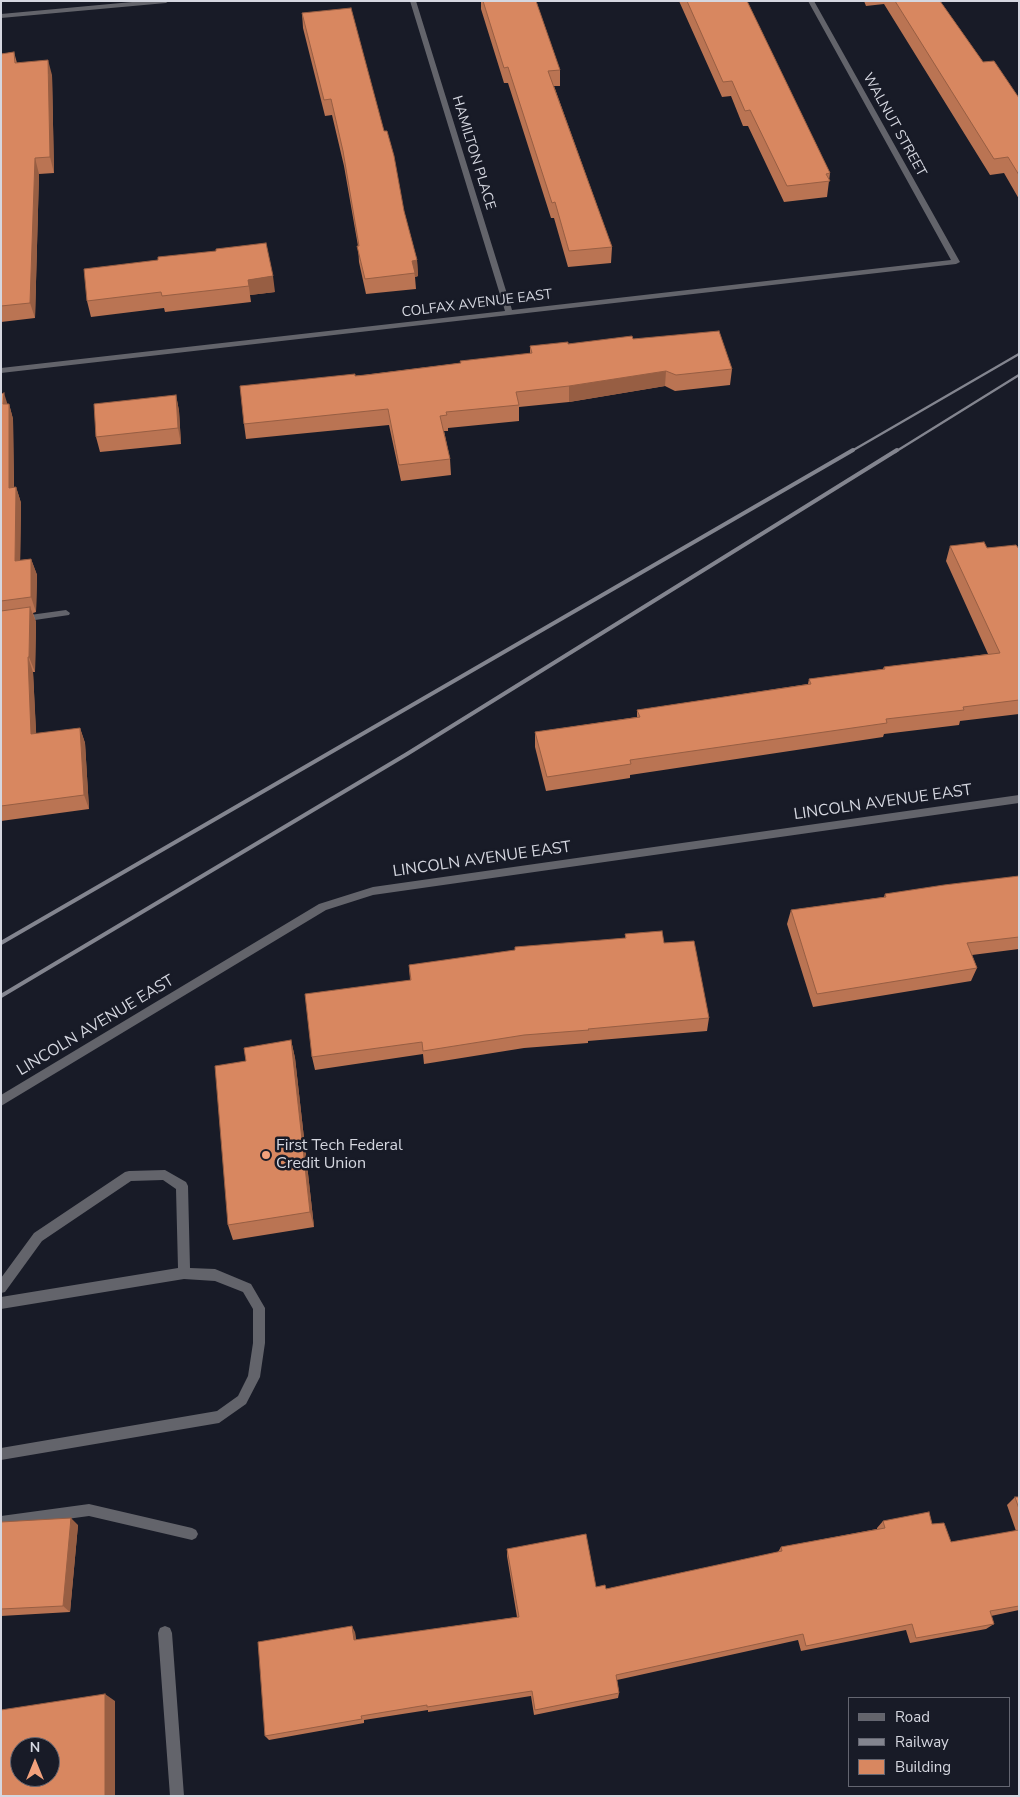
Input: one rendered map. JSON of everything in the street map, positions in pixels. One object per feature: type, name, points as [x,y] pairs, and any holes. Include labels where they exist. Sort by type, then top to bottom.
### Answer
[{"type":"street","points":[[1,16],[166,1]]},
{"type":"street","name":"HAMILTON PLACE","points":[[413,1],[509,313]]},
{"type":"street","name":"WALNUT STREET","points":[[811,1],[956,262]]},
{"type":"street","name":"COLFAX AVENUE EAST","points":[[1,371],[956,262]]},
{"type":"street","points":[[1,622],[66,613]]},
{"type":"street","name":"LINCOLN AVENUE EAST","points":[[1,1101],[323,907],[373,891],[1019,799]]},
{"type":"street","points":[[1,1288],[38,1237],[129,1176],[165,1175],[182,1186],[184,1273]]},
{"type":"street","points":[[1,1303],[184,1273],[215,1275],[247,1288],[259,1308],[259,1343],[254,1377],[242,1400],[219,1417],[1,1454]]},
{"type":"street","points":[[1,1522],[89,1510],[192,1534]]},
{"type":"street","points":[[165,1633],[177,1796]]},
{"type":"building","points":[[483,1],[536,1],[560,70],[548,71],[612,247],[569,251],[555,202],[552,203],[508,67],[504,68]]},
{"type":"building","points":[[687,1],[747,1],[830,173],[826,174],[830,181],[787,186],[750,110],[745,111],[732,81],[723,82]]},
{"type":"building","points":[[895,1],[940,1],[983,62],[994,61],[1019,98],[1019,175],[1008,157],[994,159]]},
{"type":"building","points":[[351,8],[384,131],[387,131],[394,156],[404,211],[417,260],[412,261],[415,273],[365,279],[357,246],[359,246],[343,151],[331,99],[324,100],[302,13]]},
{"type":"building","points":[[14,52],[15,63],[48,60],[50,157],[35,158],[30,303],[1,306],[1,54]]},
{"type":"building","points":[[266,243],[273,276],[248,280],[249,286],[162,296],[161,292],[87,301],[84,269],[158,260],[158,257],[216,251],[216,249]]},
{"type":"building","points":[[719,331],[732,369],[676,375],[666,371],[516,392],[519,405],[446,412],[447,415],[440,416],[450,459],[399,465],[388,409],[244,424],[240,386],[355,374],[355,376],[366,375],[461,363],[460,361],[532,353],[530,346],[568,342],[568,344],[632,336],[633,339]]},
{"type":"building","points":[[4,393],[3,404],[9,404],[9,488],[16,487],[15,561],[31,559],[31,597],[1,601],[1,394]]},
{"type":"building","points":[[176,395],[178,428],[96,437],[94,404]]},
{"type":"building","points":[[984,542],[987,548],[1016,545],[1019,549],[1019,700],[963,707],[964,710],[886,719],[887,723],[630,760],[631,764],[547,777],[535,732],[640,717],[637,710],[811,684],[809,679],[885,669],[884,667],[1000,653],[950,546]]},
{"type":"building","points":[[30,607],[28,657],[31,734],[80,728],[84,795],[1,806],[1,611]]},
{"type":"building","points":[[1019,876],[1019,937],[967,943],[977,968],[817,994],[791,910],[886,897],[885,894],[944,885]]},
{"type":"building","points":[[662,931],[664,943],[694,941],[709,1018],[524,1035],[423,1051],[422,1042],[312,1057],[305,994],[411,980],[409,965],[515,950],[515,947],[626,938],[625,934]]},
{"type":"building","name":"First Tech Federal Credit Union","points":[[291,1040],[310,1212],[228,1225],[215,1066],[246,1061],[244,1048]]},
{"type":"building","points":[[1015,1497],[1019,1497],[1019,1509]]},
{"type":"building","points":[[929,1512],[932,1524],[944,1523],[951,1542],[1019,1530],[1019,1606],[990,1611],[994,1624],[916,1638],[912,1624],[806,1646],[803,1634],[616,1675],[619,1693],[535,1710],[532,1691],[361,1716],[362,1719],[265,1736],[258,1642],[352,1626],[354,1640],[519,1617],[507,1549],[586,1534],[596,1587],[605,1585],[606,1589],[782,1551],[781,1547],[885,1528],[883,1521]]},
{"type":"building","points":[[71,1518],[63,1606],[1,1609],[1,1522]]},
{"type":"building","points":[[105,1694],[105,1796],[1,1796],[1,1710]]},
{"type":"railway","points":[[850,452],[1019,354]]},
{"type":"railway","points":[[895,452],[1019,375]]},
{"type":"railway","points":[[1,943],[853,450]]},
{"type":"railway","points":[[1,996],[407,754],[897,450]]},
{"type":"place","name":"First Tech Federal Credit Union","points":[[266,1155]]}]
